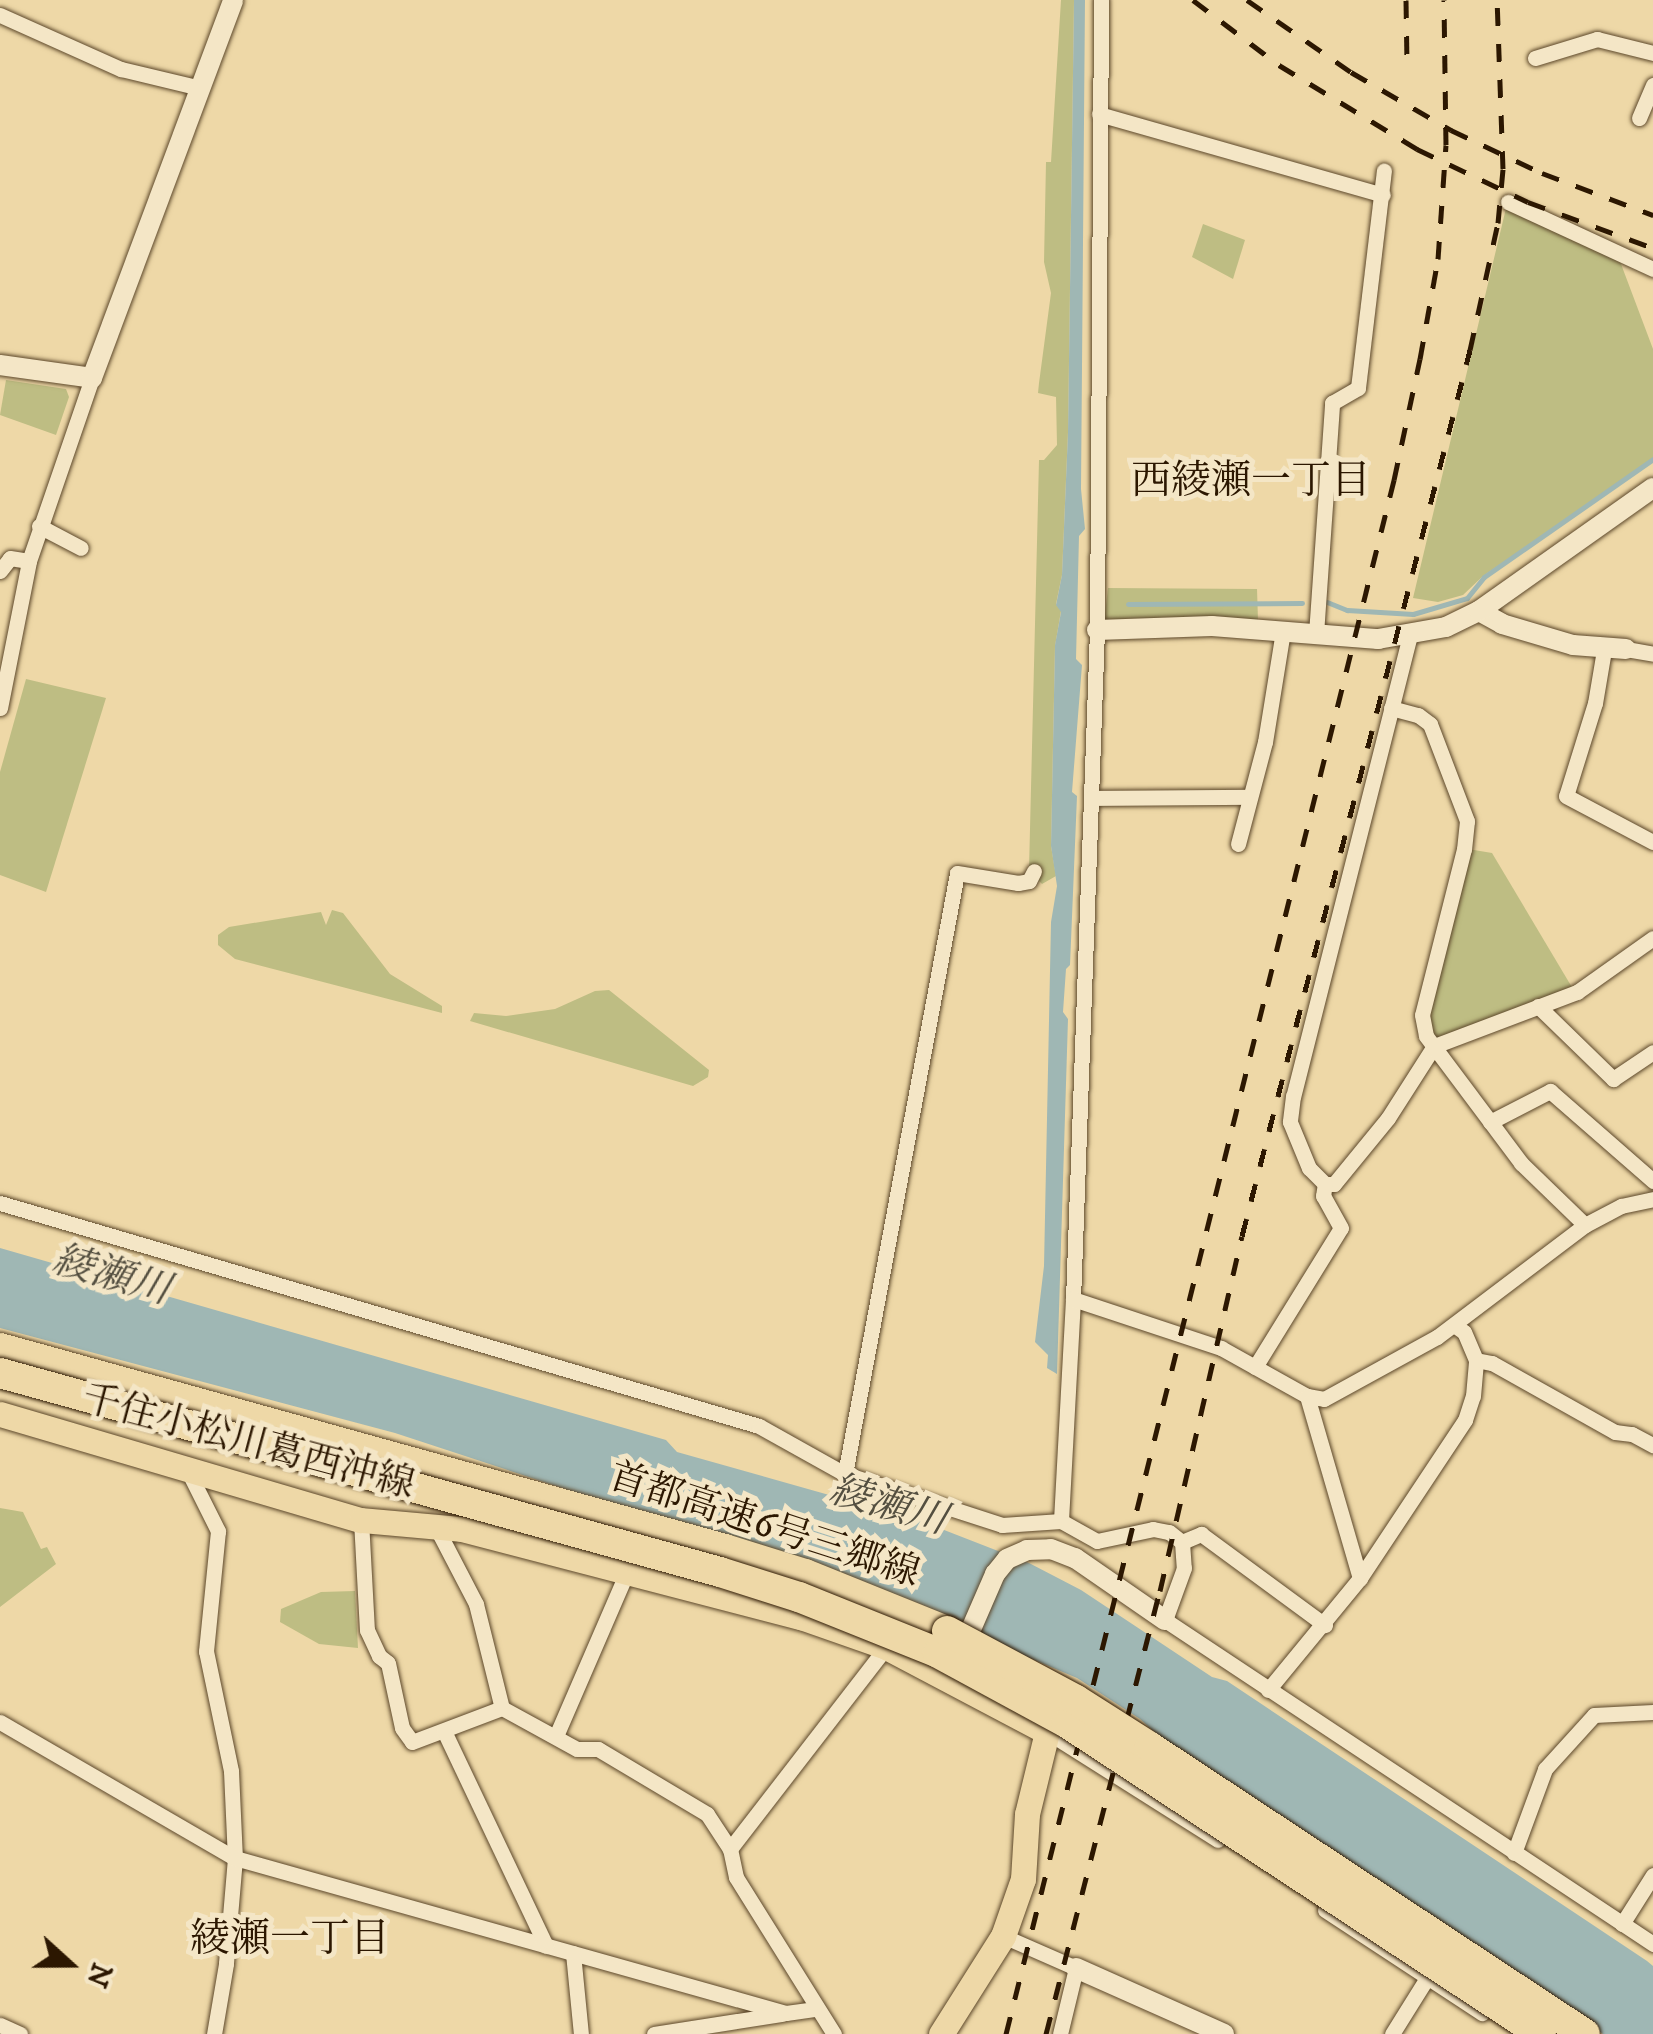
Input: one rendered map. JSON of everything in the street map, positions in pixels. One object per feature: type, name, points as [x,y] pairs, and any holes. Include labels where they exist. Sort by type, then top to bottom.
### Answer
[{"type":"highway","name":"首都高速6号三郷線","points":[[0,1348],[725,1549],[805,1574],[917,1618],[1015,1666],[1106,1719],[1585,2034]]},
{"type":"highway","name":"首都高速6号三郷線","points":[[0,1373],[720,1572],[834,1610],[938,1653],[1095,1740],[1541,2034]]},
{"type":"main road","name":"千住小松川葛西沖線","points":[[0,1414],[361,1520],[437,1530],[462,1529],[801,1617],[886,1647],[1047,1732]]},
{"type":"main road","points":[[941,2034],[1004,1936],[1023,1879],[1027,1814],[1047,1732]]},
{"type":"street","points":[[0,708],[28,561],[39,526],[232,0]]},
{"type":"street","points":[[1060,1521],[1073,1298],[1098,630],[1102,0]]},
{"type":"street","points":[[0,15],[69,42],[121,70],[200,88]]},
{"type":"street","points":[[1535,58],[1598,39],[1653,53]]},
{"type":"street","points":[[1639,118],[1653,85]]},
{"type":"street","points":[[1099,114],[1383,195]]},
{"type":"street","points":[[1316,634],[1332,403],[1358,388],[1384,171]]},
{"type":"street","points":[[1508,202],[1653,268]]},
{"type":"street","points":[[0,365],[92,378]]},
{"type":"street","points":[[1098,630],[1212,626],[1378,639],[1446,626],[1479,611],[1653,488]]},
{"type":"street","points":[[39,526],[81,548]]},
{"type":"street","points":[[0,572],[10,558],[28,561]]},
{"type":"street","points":[[1479,611],[1502,624],[1604,650],[1653,654]]},
{"type":"street","points":[[1238,844],[1264,742],[1283,631]]},
{"type":"street","points":[[1255,1367],[1341,1228],[1324,1196],[1324,1184],[1297,1146],[1290,1122],[1293,1096],[1410,635]]},
{"type":"street","points":[[1604,650],[1595,703],[1566,796],[1653,842]]},
{"type":"street","points":[[1391,708],[1418,715],[1430,724],[1467,821],[1464,849],[1422,1015],[1426,1036],[1520,1163],[1585,1225]]},
{"type":"street","points":[[1092,798],[1249,797]]},
{"type":"street","points":[[845,1474],[957,873],[1018,883],[1029,880],[1034,871]]},
{"type":"street","points":[[1324,1184],[1334,1184],[1388,1118],[1434,1046],[1577,992],[1634,956],[1653,938]]},
{"type":"street","points":[[1634,956],[1653,963]]},
{"type":"street","points":[[1538,1006],[1613,1079],[1653,1052]]},
{"type":"street","points":[[1490,1122],[1550,1091],[1653,1181]]},
{"type":"street","points":[[1073,1298],[1164,1326],[1255,1367],[1307,1396],[1324,1399],[1454,1325],[1585,1225],[1621,1206],[1653,1199]]},
{"type":"street","points":[[0,1203],[758,1426],[845,1474],[1002,1525],[1060,1521],[1098,1541],[1153,1529],[1169,1532],[1182,1542],[1184,1568],[1165,1620]]},
{"type":"street","points":[[1268,1690],[1360,1578],[1464,1420],[1474,1396],[1476,1360],[1464,1332],[1454,1325]]},
{"type":"street","points":[[1476,1360],[1492,1363],[1615,1432],[1653,1444]]},
{"type":"street","points":[[1307,1396],[1360,1578]]},
{"type":"street","points":[[186,1467],[218,1531],[206,1651],[230,1771],[235,1858],[226,1964],[214,2034]]},
{"type":"street","points":[[361,1520],[367,1630],[379,1656],[388,1662],[402,1728],[412,1742],[502,1708]]},
{"type":"street","points":[[437,1530],[476,1604],[502,1708],[577,1749],[598,1749],[708,1814],[730,1849],[736,1877],[834,2034]]},
{"type":"street","points":[[1182,1542],[1201,1534],[1325,1624]]},
{"type":"street","points":[[963,1649],[995,1574],[1007,1559],[1028,1550],[1051,1549],[1075,1558],[1653,1944]]},
{"type":"street","points":[[556,1736],[628,1572],[662,1552],[697,1552],[835,1595],[963,1649],[1189,1786],[1197,1796],[1184,1818]]},
{"type":"street","points":[[730,1849],[886,1647]]},
{"type":"street","points":[[1514,1853],[1545,1769],[1594,1715],[1653,1712]]},
{"type":"street","points":[[0,1722],[235,1858],[786,2013]]},
{"type":"street","points":[[444,1731],[546,1946]]},
{"type":"street","points":[[1047,1732],[1514,2034]]},
{"type":"street","points":[[1622,1924],[1653,1875]]},
{"type":"street","points":[[1004,1936],[1224,2034]]},
{"type":"street","points":[[573,1953],[581,2034]]},
{"type":"street","points":[[1060,2034],[1076,1968]]},
{"type":"street","points":[[1392,2034],[1427,1978]]},
{"type":"street","points":[[654,2034],[742,2028],[786,2013],[816,2008]]},
{"type":"street","points":[[0,2024],[20,2034]]},
{"type":"shaded area","points":[[1061,0],[1074,0],[1068,432],[1062,575],[1056,604],[1061,611],[1055,646],[1051,846],[1056,876],[1042,884],[1029,870],[1039,460],[1044,460],[1057,445],[1056,397],[1038,393],[1051,293],[1044,262],[1046,162],[1051,162]]},
{"type":"shaded area","points":[[1507,204],[1618,256],[1653,349],[1653,459],[1483,576],[1463,595],[1438,602],[1413,598]]},
{"type":"shaded area","points":[[1203,224],[1245,240],[1233,279],[1192,257]]},
{"type":"shaded area","points":[[6,380],[66,389],[69,397],[56,435],[0,415]]},
{"type":"shaded area","points":[[1108,588],[1257,589],[1258,621],[1104,622]]},
{"type":"shaded area","points":[[26,679],[106,698],[46,892],[0,875],[0,772]]},
{"type":"shaded area","points":[[1468,849],[1492,853],[1573,989],[1433,1039],[1425,1014]]},
{"type":"shaded area","points":[[332,910],[343,913],[390,974],[442,1006],[442,1013],[235,959],[218,945],[218,935],[229,927],[321,912],[326,925]]},
{"type":"shaded area","points":[[609,990],[709,1070],[708,1077],[693,1086],[470,1021],[474,1013],[506,1016],[555,1009],[595,991]]},
{"type":"shaded area","points":[[0,1508],[23,1512],[41,1549],[47,1547],[56,1564],[0,1607]]},
{"type":"shaded area","points":[[355,1591],[358,1648],[319,1644],[280,1622],[281,1609],[321,1592]]},
{"type":"water","points":[[1074,0],[1085,0],[1081,489],[1085,529],[1079,536],[1076,659],[1082,665],[1072,792],[1077,796],[1070,965],[1066,969],[1063,1012],[1068,1019],[1057,1374],[1047,1368],[1048,1355],[1035,1342],[1044,1266],[1051,922],[1057,886],[1051,846],[1055,645],[1061,612],[1056,605],[1062,575],[1068,432]]},
{"type":"water","points":[[0,1248],[666,1440],[677,1452],[921,1521],[1029,1563],[1081,1590],[1212,1677],[1227,1681],[1647,1961],[1653,1966],[1653,2034],[1603,2034],[1171,1747],[1140,1719],[1077,1678],[851,1583],[395,1433],[0,1328]]},
{"type":"waterway","points":[[1327,602],[1347,610],[1413,614],[1467,598],[1484,577],[1653,459]]},
{"type":"waterway","points":[[1128,604],[1302,603]]},
{"type":"railway","points":[[1193,0],[1279,65],[1417,149],[1528,202],[1653,248]]},
{"type":"railway","points":[[1247,0],[1351,72],[1451,130],[1542,173],[1653,215]]},
{"type":"railway","points":[[1406,0],[1407,63]]},
{"type":"railway","points":[[1006,2034],[1394,480],[1438,259],[1446,145],[1444,0]]},
{"type":"railway","points":[[1046,2034],[1160,1591],[1242,1236],[1470,350],[1498,223],[1503,169],[1497,0]]},
{"type":"district","name":"西綾瀬一丁目","points":[[1251,482]]},
{"type":"district","name":"綾瀬一丁目","points":[[290,1940]]},
{"type":"water label","name":"綾瀬川","points":[[111,1276]]},
{"type":"water label","name":"綾瀬川","points":[[888,1506]]}]
